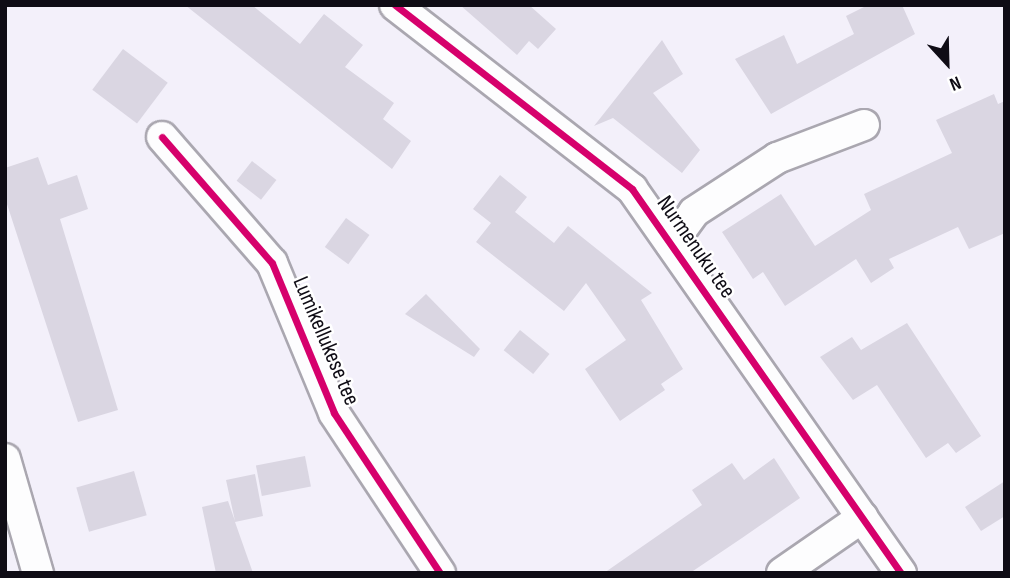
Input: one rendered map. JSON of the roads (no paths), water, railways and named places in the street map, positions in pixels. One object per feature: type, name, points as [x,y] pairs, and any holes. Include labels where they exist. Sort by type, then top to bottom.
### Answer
[{"type":"street","name":"Nurmenuku tee","points":[[395,5],[632,189],[901,573]]},
{"type":"street","points":[[671,244],[695,212],[777,158],[864,125]]},
{"type":"street","name":"Lumikellukese tee","points":[[162,137],[272,264],[294,326],[346,435],[440,573]]},
{"type":"street","points":[[5,459],[38,573]]},
{"type":"street","points":[[782,573],[863,517]]}]
